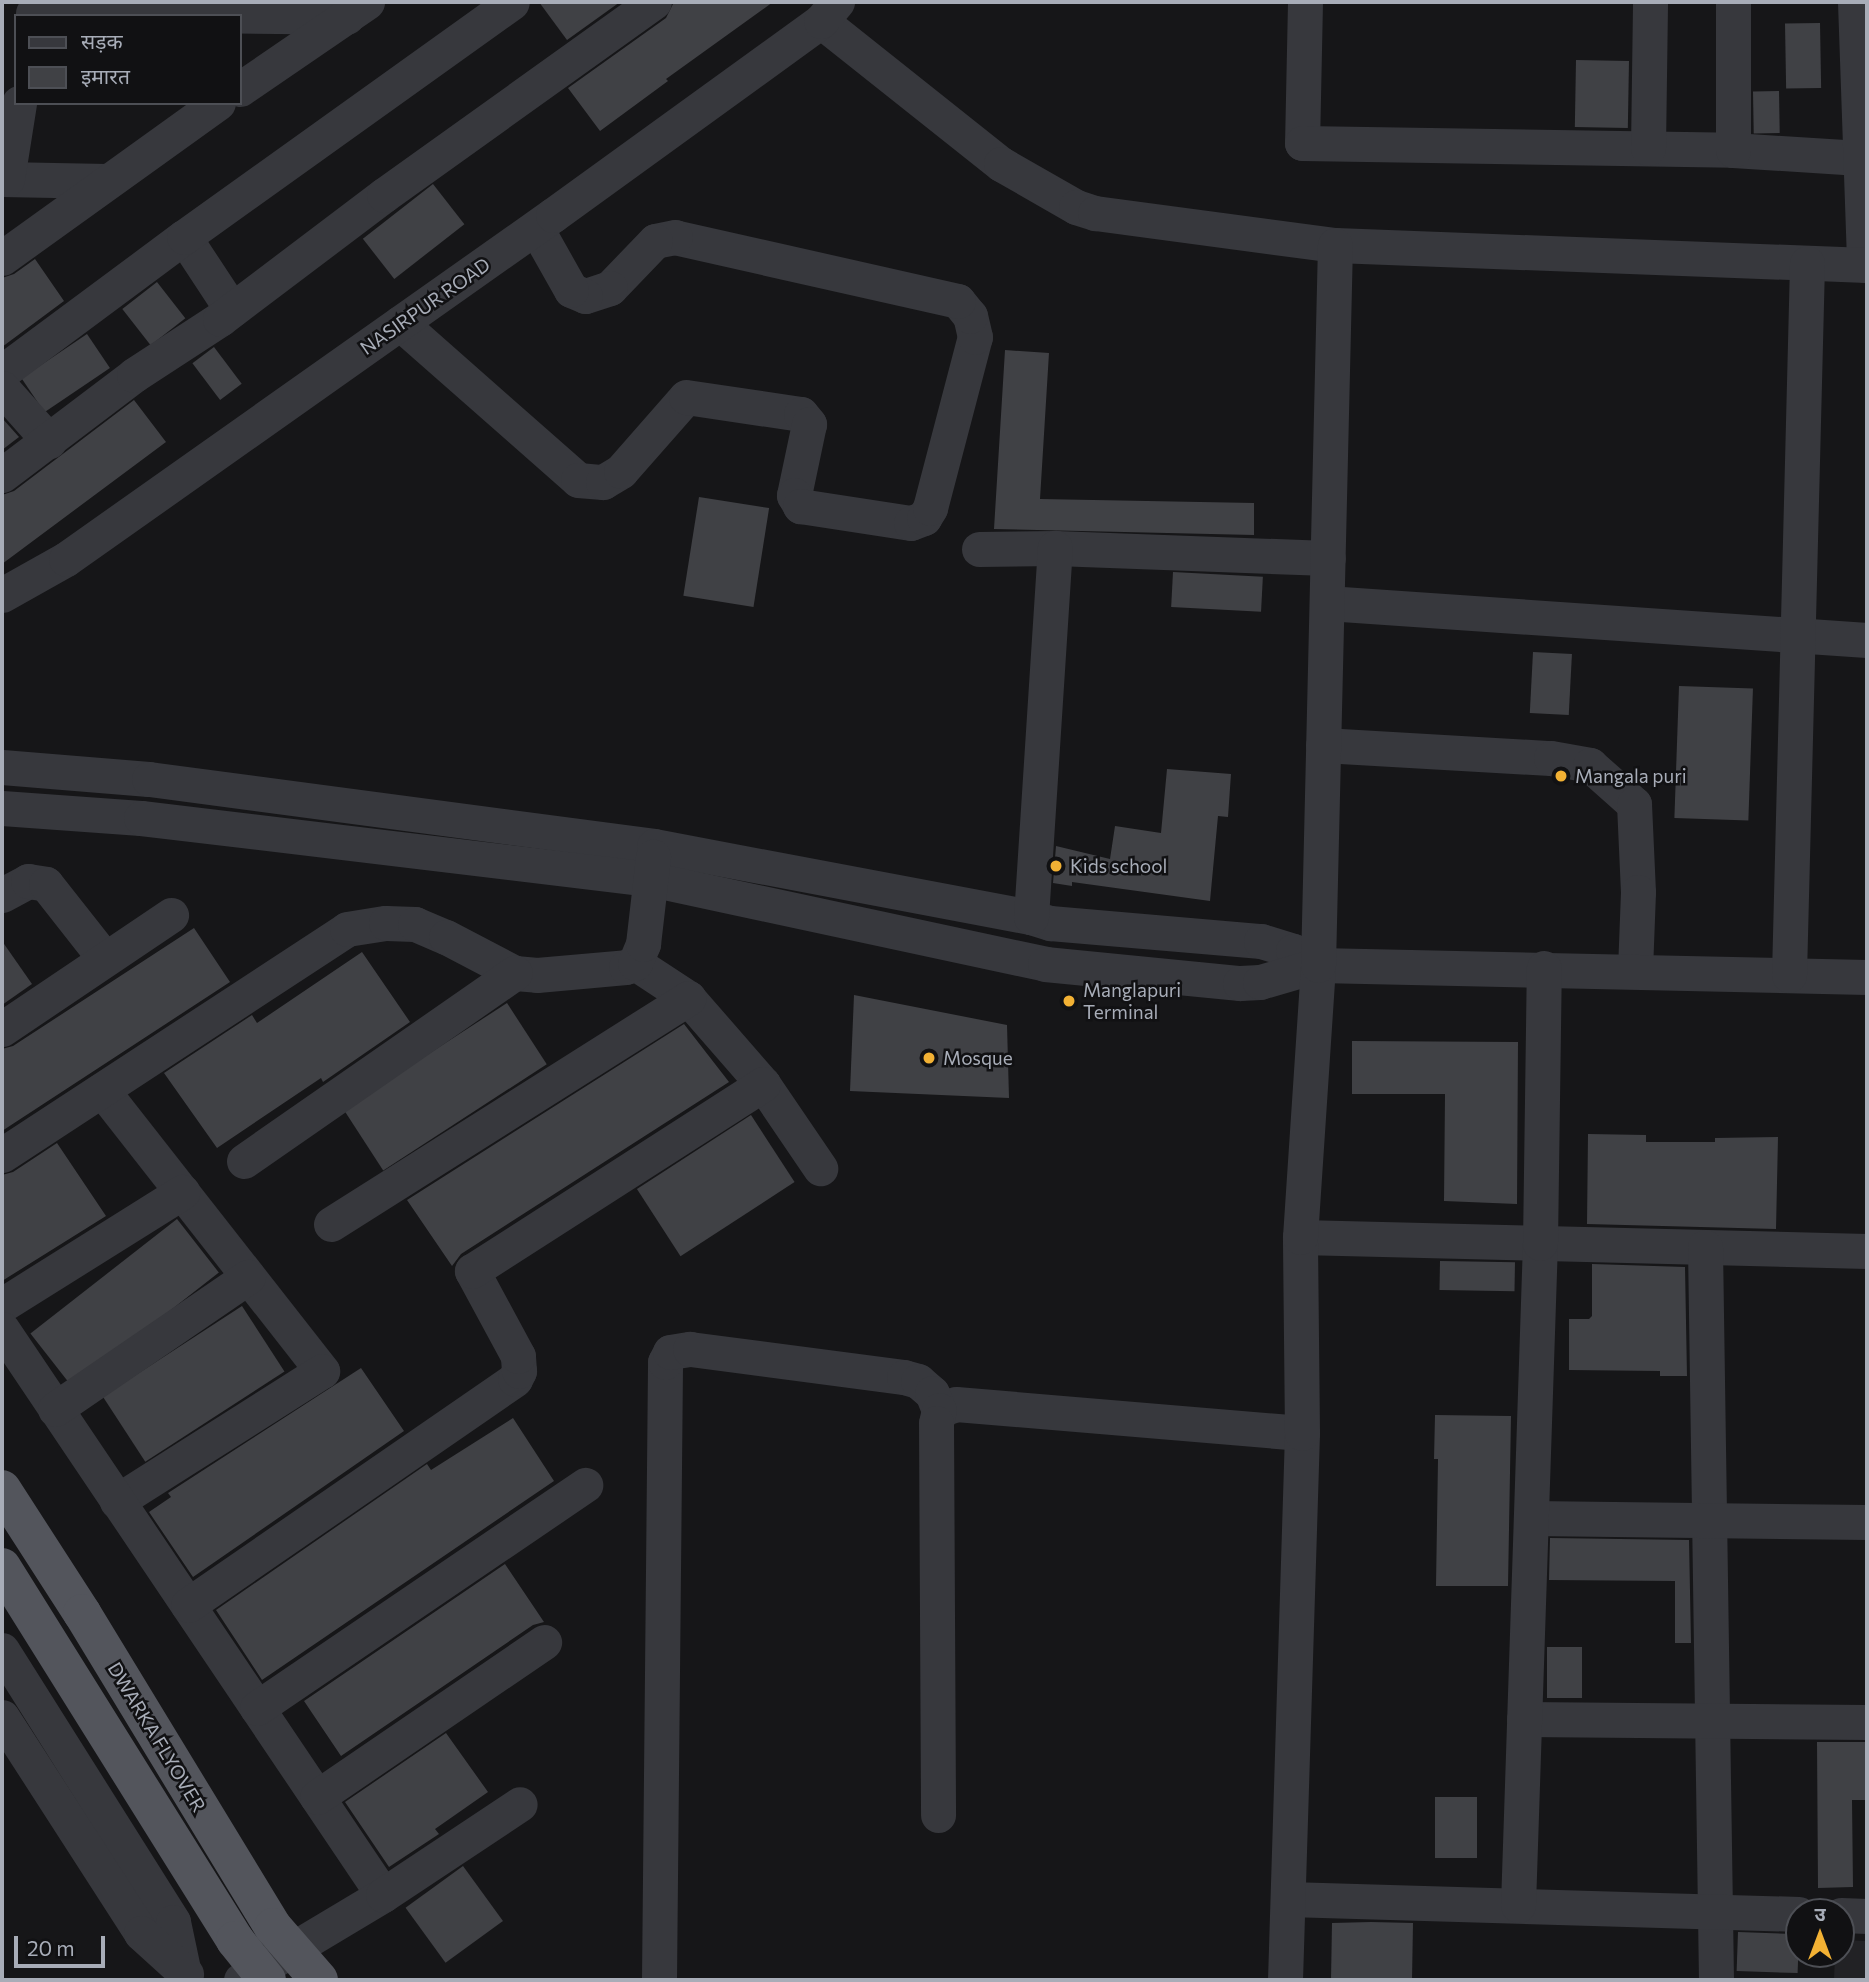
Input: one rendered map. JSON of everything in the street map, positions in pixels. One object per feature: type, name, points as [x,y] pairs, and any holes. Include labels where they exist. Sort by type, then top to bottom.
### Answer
[{"type":"main road","name":"DWARKA FLYOVER","points":[[2,1489],[89,1625],[274,1927],[319,1980]]},
{"type":"main road","name":"DWARKA FLYOVER","points":[[2,1567],[235,1940],[267,1980]]},
{"type":"street","points":[[2,372],[184,237],[512,2]]},
{"type":"street","points":[[2,475],[134,375],[232,310],[384,195],[654,2]]},
{"type":"street","points":[[1305,2],[1302,144],[1733,150],[1860,158]]},
{"type":"street","points":[[1648,149],[1650,2]]},
{"type":"street","points":[[1733,2],[1733,150]]},
{"type":"street","points":[[829,11],[1001,164],[1076,207],[1122,219],[1335,245],[1865,265],[1855,2]]},
{"type":"street","points":[[33,10],[357,9]]},
{"type":"street","points":[[242,88],[357,9]]},
{"type":"street","name":"NASIRPUR ROAD","points":[[2,595],[66,559],[536,228],[829,11]]},
{"type":"street","points":[[19,105],[4,179],[107,181]]},
{"type":"street","points":[[2,258],[215,105]]},
{"type":"street","points":[[400,323],[578,480],[604,482],[621,471],[686,397],[801,414],[809,424],[794,495],[800,506],[911,523],[924,518],[930,508],[975,337],[970,316],[958,302],[675,237],[655,241],[610,288],[585,296],[571,290],[536,228]]},
{"type":"street","points":[[184,237],[232,310]]},
{"type":"street","points":[[1285,1980],[1302,1433],[1300,1237],[1318,965],[1335,245]]},
{"type":"street","points":[[1789,975],[1807,263]]},
{"type":"street","points":[[2,388],[49,441]]},
{"type":"street","points":[[979,549],[1055,548],[1328,558]]},
{"type":"street","points":[[1031,917],[1055,548]]},
{"type":"street","points":[[1327,603],[1867,640]]},
{"type":"street","points":[[1323,745],[1551,758],[1590,765],[1634,804],[1637,892],[1635,971]]},
{"type":"street","points":[[2,767],[149,779],[298,799],[652,863],[1031,917],[1050,923],[1261,941],[1293,951],[1318,965]]},
{"type":"street","points":[[298,799],[298,837]]},
{"type":"street","points":[[2,808],[141,818],[298,837],[652,863],[1045,964],[1240,983],[1260,982],[1318,965],[1867,977]]},
{"type":"street","points":[[635,963],[643,944],[652,863]]},
{"type":"street","points":[[2,895],[28,881],[46,884],[105,959]]},
{"type":"street","points":[[2,1029],[171,915]]},
{"type":"street","points":[[2,1155],[347,929],[386,923],[415,925],[446,937],[515,973],[600,970],[635,963],[688,998],[763,1084],[820,1168]]},
{"type":"street","points":[[1518,1905],[1540,1243],[1544,968]]},
{"type":"street","points":[[244,1160],[515,973]]},
{"type":"street","points":[[331,1224],[688,998]]},
{"type":"street","points":[[188,1605],[515,1379],[519,1371],[518,1356],[472,1271],[763,1084]]},
{"type":"street","points":[[102,1090],[322,1371],[117,1501]]},
{"type":"street","points":[[2,1306],[181,1192]]},
{"type":"street","points":[[1300,1237],[1867,1251]]},
{"type":"street","points":[[1705,1247],[1707,1522],[1716,1980]]},
{"type":"street","points":[[55,1409],[248,1277]]},
{"type":"street","points":[[2,1329],[383,1895]]},
{"type":"street","points":[[659,1980],[661,1607],[667,1356],[675,1350],[690,1349],[904,1377],[927,1387],[939,1410],[936,1423],[938,1815]]},
{"type":"street","points":[[939,1410],[956,1404],[1302,1433]]},
{"type":"street","points":[[257,1708],[585,1485]]},
{"type":"street","points":[[1531,1518],[1867,1522]]},
{"type":"street","points":[[317,1797],[544,1642]]},
{"type":"street","points":[[2,1650],[173,1922],[187,1975]]},
{"type":"street","points":[[2,1717],[141,1934],[187,1975]]},
{"type":"street","points":[[1524,1719],[1867,1722]]},
{"type":"street","points":[[241,1980],[383,1895],[520,1804]]},
{"type":"street","points":[[1288,1899],[1785,1914]]},
{"type":"shaded area","points":[[1855,1941],[1867,1941],[1867,1980],[1834,1980],[1834,1968],[1855,1968]]},
{"type":"building","points":[[539,2],[620,2],[567,40]]},
{"type":"building","points":[[674,2],[773,2],[666,79],[668,81],[600,131],[568,88],[666,18]]},
{"type":"building","points":[[1820,23],[1821,88],[1786,89],[1785,24]]},
{"type":"building","points":[[1576,60],[1629,61],[1628,128],[1575,127]]},
{"type":"building","points":[[1753,91],[1779,91],[1780,133],[1754,133]]},
{"type":"building","points":[[433,184],[464,224],[394,279],[363,239]]},
{"type":"building","points":[[35,259],[64,301],[2,347],[2,278],[14,274]]},
{"type":"building","points":[[157,282],[185,318],[151,345],[122,309]]},
{"type":"building","points":[[87,334],[110,368],[44,412],[22,378]]},
{"type":"building","points":[[214,347],[242,384],[220,400],[192,363]]},
{"type":"building","points":[[1005,350],[1049,353],[1040,499],[1254,503],[1254,535],[994,529]]},
{"type":"building","points":[[134,400],[166,442],[2,564],[2,495],[14,491]]},
{"type":"building","points":[[2,418],[19,437],[2,450]]},
{"type":"building","points":[[699,497],[769,508],[753,607],[683,596]]},
{"type":"building","points":[[1173,572],[1263,577],[1261,612],[1171,607]]},
{"type":"building","points":[[1533,652],[1572,654],[1569,715],[1530,713]]},
{"type":"building","points":[[1679,686],[1753,689],[1748,821],[1674,818]]},
{"type":"building","points":[[1167,769],[1231,774],[1228,817],[1218,816],[1210,901],[1072,882],[1072,886],[1053,883],[1056,846],[1110,859],[1115,826],[1161,833]]},
{"type":"building","points":[[194,928],[230,982],[2,1131],[2,1049],[13,1046]]},
{"type":"building","points":[[2,941],[32,984],[2,1005]]},
{"type":"building","points":[[362,952],[410,1022],[323,1082],[321,1078],[217,1148],[164,1073],[252,1015],[257,1023]]},
{"type":"building","name":"Mosque","points":[[854,995],[1007,1025],[1009,1098],[850,1091]]},
{"type":"building","points":[[507,1003],[547,1064],[383,1170],[343,1109]]},
{"type":"building","points":[[684,1024],[729,1082],[461,1254],[452,1266],[407,1200]]},
{"type":"building","points":[[1352,1041],[1518,1042],[1517,1204],[1444,1201],[1445,1094],[1352,1094]]},
{"type":"building","points":[[751,1115],[795,1182],[681,1256],[637,1189]]},
{"type":"building","points":[[1588,1134],[1646,1135],[1646,1142],[1715,1142],[1715,1138],[1778,1137],[1776,1229],[1587,1224]]},
{"type":"building","points":[[57,1143],[106,1216],[2,1281],[2,1175],[13,1172]]},
{"type":"building","points":[[177,1219],[219,1273],[72,1387],[30,1334]]},
{"type":"building","points":[[1440,1261],[1515,1262],[1514,1291],[1439,1290]]},
{"type":"building","points":[[1592,1264],[1685,1267],[1687,1376],[1660,1376],[1660,1371],[1569,1370],[1569,1319],[1589,1319],[1592,1316]]},
{"type":"building","points":[[242,1306],[284,1371],[145,1462],[103,1396]]},
{"type":"building","points":[[361,1368],[404,1431],[193,1577],[149,1512],[171,1497],[168,1493]]},
{"type":"building","points":[[1435,1415],[1511,1416],[1508,1586],[1436,1586],[1438,1459],[1434,1459]]},
{"type":"building","points":[[513,1418],[554,1481],[262,1680],[216,1610],[427,1464],[431,1470]]},
{"type":"building","points":[[1550,1538],[1689,1540],[1691,1643],[1675,1643],[1675,1581],[1549,1580]]},
{"type":"building","points":[[505,1564],[544,1622],[533,1625],[341,1756],[304,1701]]},
{"type":"building","points":[[1547,1647],[1582,1647],[1582,1698],[1547,1698]]},
{"type":"building","points":[[446,1733],[488,1792],[435,1829],[439,1834],[389,1867],[345,1802]]},
{"type":"building","points":[[1817,1742],[1867,1742],[1867,1800],[1852,1800],[1853,1887],[1818,1888]]},
{"type":"building","points":[[1435,1797],[1477,1797],[1477,1858],[1435,1858]]},
{"type":"building","points":[[463,1866],[503,1921],[446,1963],[406,1908]]},
{"type":"building","points":[[1332,1923],[1413,1923],[1412,1980],[1331,1980]]},
{"type":"building","points":[[1738,1932],[1785,1934],[1785,1968],[1798,1968],[1798,1973],[1737,1971]]},
{"type":"place","name":"Mangala puri","points":[[1561,776]]},
{"type":"place","name":"Kids school","points":[[1056,866]]},
{"type":"place","name":"Manglapuri Terminal","points":[[1069,1001]]},
{"type":"place","name":"Mosque","points":[[929,1058]]}]
